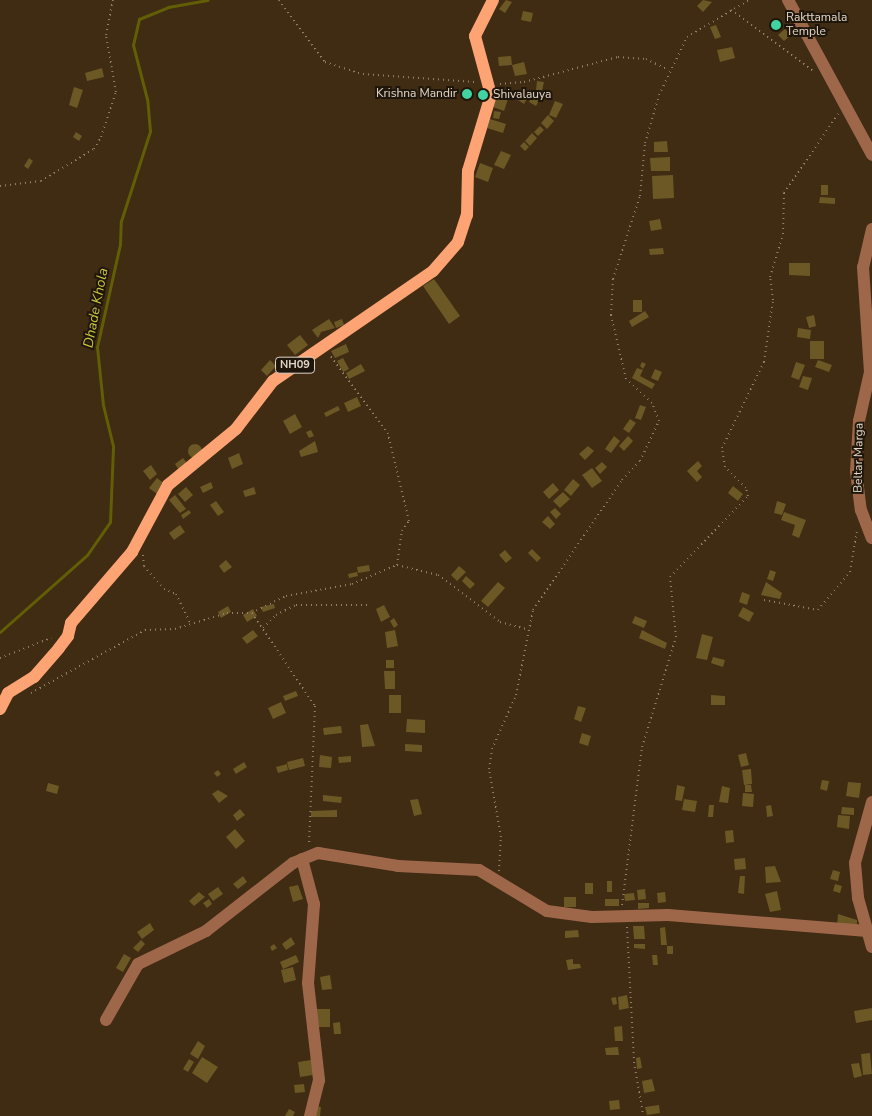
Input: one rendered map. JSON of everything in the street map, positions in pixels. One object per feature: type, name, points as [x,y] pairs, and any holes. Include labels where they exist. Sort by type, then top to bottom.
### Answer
[{"type":"main road","points":[[491,84],[475,36],[493,0]]},
{"type":"main road","name":"NH09","points":[[0,709],[8,693],[34,676],[68,636],[71,622],[141,537],[168,485],[236,428],[273,381],[323,344],[433,272],[458,242],[467,215],[468,171],[491,84]]},
{"type":"street","points":[[788,0],[872,155]]},
{"type":"street","name":"Beltar Marga","points":[[872,229],[863,267],[870,372],[859,421],[856,471],[863,517],[872,538]]},
{"type":"street","points":[[872,802],[855,863],[867,931],[872,947]]},
{"type":"street","points":[[106,1020],[138,964],[230,916],[306,858],[343,854],[398,866],[479,870],[498,881],[520,899],[547,911],[624,916],[668,915],[867,931]]},
{"type":"street","points":[[306,858],[314,904],[308,984],[319,1080],[310,1116]]},
{"type":"path","points":[[0,186],[41,181],[94,149],[101,137],[116,92],[106,35],[113,0]]},
{"type":"path","points":[[279,0],[312,50],[341,69],[491,84],[524,82],[618,57],[646,59],[669,70]]},
{"type":"path","points":[[498,881],[500,837],[489,769],[492,749],[516,695],[533,610],[622,480],[640,461],[659,421],[652,403],[626,379],[611,315],[613,279],[640,196],[645,143],[669,70],[686,36],[749,0]]},
{"type":"path","points":[[731,9],[821,77]]},
{"type":"path","points":[[643,1114],[634,1062],[621,892],[642,747],[676,637],[670,577],[748,496],[746,488],[725,467],[722,448],[764,362],[773,300],[770,277],[783,234],[784,193],[845,104]]},
{"type":"path","points":[[323,344],[344,378],[368,405],[388,434],[409,521],[402,531],[398,565]]},
{"type":"path","points":[[764,600],[818,610],[850,572],[863,517]]},
{"type":"path","points":[[141,537],[144,566],[164,589],[176,594],[190,623]]},
{"type":"path","points":[[29,693],[145,630],[190,623],[227,613],[252,613],[286,596],[352,584],[398,565],[438,575],[500,622],[529,630]]},
{"type":"path","points":[[263,628],[276,614],[296,605],[367,605]]},
{"type":"path","points":[[252,613],[315,706],[316,734],[308,805],[306,858]]},
{"type":"path","points":[[0,658],[46,643],[71,622]]},
{"type":"building","points":[[506,0],[512,2],[505,13],[499,9]]},
{"type":"building","points":[[703,0],[712,2],[703,12],[697,6]]},
{"type":"building","points":[[523,11],[533,13],[531,22],[521,20]]},
{"type":"building","name":"Rakttamala Temple","points":[[777,20],[781,25],[775,30],[771,25]]},
{"type":"building","points":[[716,25],[721,37],[715,39],[710,27]]},
{"type":"building","points":[[785,29],[791,35],[784,41],[778,35]]},
{"type":"building","points":[[732,47],[735,58],[720,62],[717,50]]},
{"type":"building","points":[[511,56],[512,65],[499,66],[498,57]]},
{"type":"building","points":[[524,62],[527,74],[515,76],[512,65]]},
{"type":"building","points":[[102,68],[104,77],[87,81],[85,73]]},
{"type":"building","points":[[537,81],[544,82],[542,91],[536,90]]},
{"type":"building","points":[[74,87],[83,90],[77,108],[69,105]]},
{"type":"building","points":[[524,90],[530,94],[524,104],[518,100]]},
{"type":"building","points":[[535,91],[542,95],[536,106],[529,102]]},
{"type":"building","points":[[497,95],[508,99],[504,111],[493,107]]},
{"type":"building","points":[[555,101],[563,104],[556,118],[549,115]]},
{"type":"building","points":[[494,111],[501,112],[499,119],[493,118]]},
{"type":"building","points":[[548,115],[554,121],[547,129],[541,123]]},
{"type":"building","points":[[490,119],[506,124],[503,133],[487,128]]},
{"type":"building","points":[[540,126],[544,130],[538,136],[534,132]]},
{"type":"building","points":[[76,132],[82,136],[79,141],[73,137]]},
{"type":"building","points":[[532,133],[537,138],[530,146],[525,141]]},
{"type":"building","points":[[667,141],[668,152],[654,152],[654,142]]},
{"type":"building","points":[[524,142],[529,147],[525,151],[520,146]]},
{"type":"building","points":[[501,151],[511,155],[504,169],[494,165]]},
{"type":"building","points":[[670,157],[670,171],[651,171],[650,158]]},
{"type":"building","points":[[29,158],[33,161],[28,169],[24,166]]},
{"type":"building","points":[[480,163],[493,168],[488,182],[475,177]]},
{"type":"building","points":[[673,175],[674,198],[653,199],[652,176]]},
{"type":"building","points":[[821,185],[828,185],[828,195],[821,195]]},
{"type":"building","points":[[820,197],[835,198],[835,204],[819,203]]},
{"type":"building","points":[[660,219],[662,229],[651,231],[649,221]]},
{"type":"building","points":[[663,248],[664,254],[650,255],[649,249]]},
{"type":"building","points":[[789,263],[810,263],[810,276],[789,275]]},
{"type":"building","points":[[434,279],[460,316],[449,324],[423,286]]},
{"type":"building","points":[[633,300],[642,300],[642,312],[633,312]]},
{"type":"building","points":[[645,311],[649,317],[632,327],[629,321]]},
{"type":"building","points":[[814,315],[816,326],[809,328],[806,317]]},
{"type":"building","points":[[329,319],[335,328],[321,332],[318,338],[312,330]]},
{"type":"building","points":[[342,319],[344,325],[336,328],[334,322]]},
{"type":"building","points":[[798,328],[811,330],[810,339],[797,337]]},
{"type":"building","points":[[300,335],[308,345],[295,355],[287,345]]},
{"type":"building","points":[[810,341],[824,341],[824,359],[810,359]]},
{"type":"building","points":[[346,344],[349,352],[335,358],[331,351]]},
{"type":"building","points":[[343,358],[349,369],[343,372],[337,361]]},
{"type":"building","points":[[270,360],[276,366],[267,376],[261,370]]},
{"type":"building","points":[[818,360],[832,365],[829,372],[815,367]]},
{"type":"building","points":[[642,362],[646,364],[643,369],[640,366]]},
{"type":"building","points":[[796,362],[805,365],[799,380],[791,377]]},
{"type":"building","points":[[361,364],[365,371],[349,379],[346,373]]},
{"type":"building","points":[[637,368],[643,370],[640,376],[655,384],[652,389],[632,378]]},
{"type":"building","points":[[655,369],[662,372],[658,381],[651,378]]},
{"type":"building","points":[[803,376],[812,378],[808,390],[799,387]]},
{"type":"building","points":[[357,397],[361,406],[348,412],[344,403]]},
{"type":"building","points":[[640,405],[646,407],[641,420],[635,418]]},
{"type":"building","points":[[338,406],[340,410],[326,417],[324,413]]},
{"type":"building","points":[[295,414],[302,427],[290,434],[283,421]]},
{"type":"building","points":[[630,419],[636,423],[629,433],[623,429]]},
{"type":"building","points":[[311,430],[314,436],[309,438],[306,432]]},
{"type":"building","points":[[614,436],[620,441],[611,453],[605,449]]},
{"type":"building","points":[[628,436],[633,441],[624,451],[619,446]]},
{"type":"building","points":[[315,441],[318,452],[301,457],[299,451]]},
{"type":"building","points":[[192,444],[198,444],[202,451],[198,458],[192,458],[188,454],[188,448]]},
{"type":"building","points":[[588,446],[594,451],[585,460],[579,454]]},
{"type":"building","points":[[239,453],[243,464],[232,469],[228,458]]},
{"type":"building","points":[[183,458],[187,463],[179,470],[175,464]]},
{"type":"building","points":[[698,461],[702,466],[697,471],[702,477],[697,482],[687,471]]},
{"type":"building","points":[[602,462],[607,467],[600,474],[595,468]]},
{"type":"building","points":[[151,465],[157,474],[150,480],[143,471]]},
{"type":"building","points":[[592,468],[602,481],[592,488],[582,475]]},
{"type":"building","points":[[157,478],[165,484],[157,494],[149,488]]},
{"type":"building","points":[[573,479],[580,485],[571,496],[564,490]]},
{"type":"building","points":[[211,482],[213,488],[203,493],[200,487]]},
{"type":"building","points":[[553,483],[559,490],[549,499],[543,492]]},
{"type":"building","points":[[733,486],[743,494],[738,501],[728,493]]},
{"type":"building","points":[[186,487],[193,495],[185,502],[178,494]]},
{"type":"building","points":[[254,487],[256,494],[245,497],[243,491]]},
{"type":"building","points":[[563,492],[570,499],[560,508],[553,501]]},
{"type":"building","points":[[175,495],[186,509],[180,513],[169,500]]},
{"type":"building","points":[[216,501],[224,512],[218,516],[210,505]]},
{"type":"building","points":[[777,501],[786,504],[782,515],[774,513]]},
{"type":"building","points":[[555,508],[561,514],[556,519],[550,512]]},
{"type":"building","points":[[189,510],[191,513],[183,519],[181,515]]},
{"type":"building","points":[[784,512],[806,520],[799,538],[792,535],[795,525],[781,520]]},
{"type":"building","points":[[548,516],[555,524],[550,529],[542,522]]},
{"type":"building","points":[[180,525],[185,532],[174,540],[169,533]]},
{"type":"building","points":[[532,549],[541,558],[537,562],[528,553]]},
{"type":"building","points":[[505,550],[512,558],[506,563],[499,555]]},
{"type":"building","points":[[226,560],[232,567],[224,573],[219,566]]},
{"type":"building","points":[[369,565],[370,571],[358,573],[357,567]]},
{"type":"building","points":[[459,566],[466,572],[457,581],[451,575]]},
{"type":"building","points":[[770,570],[776,572],[773,581],[767,579]]},
{"type":"building","points":[[357,572],[358,576],[349,578],[348,574]]},
{"type":"building","points":[[466,576],[475,584],[470,589],[462,581]]},
{"type":"building","points":[[498,582],[505,588],[488,607],[481,601]]},
{"type":"building","points":[[766,582],[782,593],[780,599],[761,595]]},
{"type":"building","points":[[742,592],[750,595],[747,605],[739,602]]},
{"type":"building","points":[[274,604],[275,608],[263,612],[261,607]]},
{"type":"building","points":[[384,605],[390,617],[381,622],[376,609]]},
{"type":"building","points":[[228,606],[231,612],[221,618],[218,612]]},
{"type":"building","points":[[743,607],[754,613],[749,622],[738,616]]},
{"type":"building","points":[[253,609],[257,616],[247,622],[243,615]]},
{"type":"building","points":[[635,616],[647,621],[644,628],[632,623]]},
{"type":"building","points":[[394,618],[398,625],[394,628],[390,621]]},
{"type":"building","points":[[253,630],[258,636],[247,644],[242,638]]},
{"type":"building","points":[[395,630],[398,646],[387,648],[385,632]]},
{"type":"building","points":[[642,630],[667,643],[665,649],[639,638]]},
{"type":"building","points":[[702,634],[713,637],[707,660],[696,658]]},
{"type":"building","points":[[713,657],[725,660],[723,667],[711,663]]},
{"type":"building","points":[[386,660],[394,660],[394,668],[386,668]]},
{"type":"building","points":[[384,671],[395,671],[395,689],[385,689]]},
{"type":"building","points":[[296,691],[298,696],[285,701],[283,696]]},
{"type":"building","points":[[389,695],[401,695],[401,713],[389,713]]},
{"type":"building","points":[[711,695],[725,696],[725,705],[711,705]]},
{"type":"building","points":[[281,702],[286,713],[273,719],[268,708]]},
{"type":"building","points":[[578,706],[586,708],[581,722],[574,719]]},
{"type":"building","points":[[407,719],[425,720],[425,733],[406,732]]},
{"type":"building","points":[[368,724],[375,746],[362,747],[360,725]]},
{"type":"building","points":[[341,726],[342,733],[324,735],[323,728]]},
{"type":"building","points":[[582,733],[591,736],[588,746],[579,743]]},
{"type":"building","points":[[405,744],[422,745],[422,752],[405,751]]},
{"type":"building","points":[[746,753],[749,765],[741,767],[738,755]]},
{"type":"building","points":[[320,755],[332,757],[331,768],[319,767]]},
{"type":"building","points":[[351,756],[351,762],[339,763],[338,757]]},
{"type":"building","points":[[303,758],[305,766],[289,770],[287,762]]},
{"type":"building","points":[[244,762],[247,767],[236,774],[233,769]]},
{"type":"building","points":[[287,764],[288,770],[278,773],[276,767]]},
{"type":"building","points":[[751,769],[752,784],[744,785],[742,770]]},
{"type":"building","points":[[218,770],[221,774],[217,777],[214,773]]},
{"type":"building","points":[[822,780],[829,781],[827,791],[820,789]]},
{"type":"building","points":[[848,782],[861,783],[859,798],[846,796]]},
{"type":"building","points":[[48,783],[59,786],[57,794],[46,791]]},
{"type":"building","points":[[677,785],[685,787],[682,801],[675,800]]},
{"type":"building","points":[[745,785],[751,785],[752,792],[745,792]]},
{"type":"building","points":[[722,786],[730,788],[728,803],[719,802]]},
{"type":"building","points":[[218,790],[228,796],[219,803],[212,794]]},
{"type":"building","points":[[743,793],[754,794],[753,807],[742,806]]},
{"type":"building","points":[[323,795],[342,797],[341,803],[323,801]]},
{"type":"building","points":[[418,799],[422,814],[414,816],[410,800]]},
{"type":"building","points":[[684,799],[697,801],[695,812],[682,810]]},
{"type":"building","points":[[709,805],[714,805],[713,817],[708,817]]},
{"type":"building","points":[[771,805],[773,816],[767,817],[766,806]]},
{"type":"building","points":[[842,807],[854,808],[854,815],[841,814]]},
{"type":"building","points":[[240,809],[245,815],[237,821],[233,815]]},
{"type":"building","points":[[337,810],[337,817],[311,817],[311,811]]},
{"type":"building","points":[[838,815],[850,816],[849,829],[837,827]]},
{"type":"building","points":[[235,829],[245,841],[236,849],[226,837]]},
{"type":"building","points":[[733,830],[734,842],[726,843],[725,831]]},
{"type":"building","points":[[745,858],[746,869],[735,870],[734,859]]},
{"type":"building","points":[[775,866],[781,882],[766,883],[765,867]]},
{"type":"building","points":[[833,870],[840,872],[838,881],[830,879]]},
{"type":"building","points":[[243,876],[247,882],[238,889],[233,884]]},
{"type":"building","points":[[740,876],[745,876],[744,894],[738,893]]},
{"type":"building","points":[[607,881],[612,881],[612,892],[607,892]]},
{"type":"building","points":[[585,883],[593,883],[593,894],[585,894]]},
{"type":"building","points":[[835,884],[842,886],[840,893],[833,891]]},
{"type":"building","points":[[298,885],[303,899],[293,902],[289,887]]},
{"type":"building","points":[[218,887],[223,894],[213,901],[208,894]]},
{"type":"building","points":[[645,889],[646,899],[638,900],[637,890]]},
{"type":"building","points":[[777,891],[781,910],[770,912],[765,894]]},
{"type":"building","points":[[199,892],[205,897],[194,906],[189,901]]},
{"type":"building","points":[[665,892],[666,902],[658,903],[657,893]]},
{"type":"building","points":[[634,893],[635,900],[625,901],[624,894]]},
{"type":"building","points":[[564,897],[576,897],[576,907],[564,907]]},
{"type":"building","points":[[209,899],[212,904],[207,908],[203,903]]},
{"type":"building","points":[[605,899],[619,899],[619,906],[605,906]]},
{"type":"building","points":[[638,903],[649,903],[649,908],[638,909]]},
{"type":"building","points":[[838,914],[857,920],[857,928],[837,927]]},
{"type":"building","points":[[150,923],[154,930],[142,939],[137,932]]},
{"type":"building","points":[[633,926],[644,926],[645,939],[634,939]]},
{"type":"building","points":[[665,927],[667,945],[661,945],[660,928]]},
{"type":"building","points":[[578,930],[579,937],[565,938],[565,931]]},
{"type":"building","points":[[291,937],[295,944],[286,950],[282,944]]},
{"type":"building","points":[[141,940],[145,944],[138,952],[133,948]]},
{"type":"building","points":[[274,944],[277,948],[272,951],[270,947]]},
{"type":"building","points":[[634,944],[645,944],[645,949],[634,948]]},
{"type":"building","points":[[667,946],[673,946],[673,954],[667,954]]},
{"type":"building","points":[[124,954],[131,958],[123,972],[116,968]]},
{"type":"building","points":[[296,955],[299,962],[283,969],[280,962]]},
{"type":"building","points":[[652,955],[657,955],[658,965],[653,965]]},
{"type":"building","points":[[573,959],[573,964],[580,964],[581,968],[568,970],[566,960]]},
{"type":"building","points":[[293,967],[296,980],[284,983],[281,970]]},
{"type":"building","points":[[330,975],[332,989],[322,990],[320,977]]},
{"type":"building","points":[[627,995],[629,1008],[619,1010],[618,997]]},
{"type":"building","points":[[616,997],[617,1004],[613,1005],[611,998]]},
{"type":"building","points":[[872,1008],[872,1020],[856,1023],[854,1011]]},
{"type":"building","points":[[316,1009],[330,1009],[330,1027],[316,1027]]},
{"type":"building","points":[[340,1022],[341,1034],[334,1034],[333,1023]]},
{"type":"building","points":[[622,1026],[623,1041],[615,1041],[614,1027]]},
{"type":"building","points":[[198,1041],[205,1046],[198,1059],[190,1054]]},
{"type":"building","points":[[618,1047],[619,1055],[606,1055],[605,1048]]},
{"type":"building","points":[[870,1053],[872,1074],[863,1075],[861,1054]]},
{"type":"building","points":[[202,1057],[218,1067],[207,1083],[192,1073]]},
{"type":"building","points":[[640,1057],[642,1068],[637,1069],[636,1058]]},
{"type":"building","points":[[189,1059],[194,1062],[188,1072],[183,1069]]},
{"type":"building","points":[[311,1060],[313,1075],[300,1077],[298,1062]]},
{"type":"building","points":[[859,1063],[862,1076],[854,1078],[851,1064]]},
{"type":"building","points":[[652,1079],[655,1091],[644,1093],[642,1081]]},
{"type":"building","points":[[304,1084],[305,1092],[295,1093],[294,1085]]},
{"type":"building","points":[[619,1100],[620,1109],[610,1110],[609,1101]]},
{"type":"building","points":[[659,1105],[660,1113],[647,1115],[645,1107]]},
{"type":"building","points":[[314,1106],[321,1107],[320,1116],[312,1116]]},
{"type":"building","points":[[289,1109],[295,1112],[293,1116],[285,1116]]},
{"type":"waterway","name":"Dhade Khola","points":[[0,632],[87,555],[110,522],[113,446],[103,405],[97,347],[120,244],[121,221],[150,131],[147,99],[133,45],[139,19],[168,7],[207,0]]},
{"type":"place","name":"Rakttamala Temple","points":[[776,25]]},
{"type":"place","name":"Krishna Mandir","points":[[467,94]]},
{"type":"place","name":"Shivalauya","points":[[483,95]]}]
